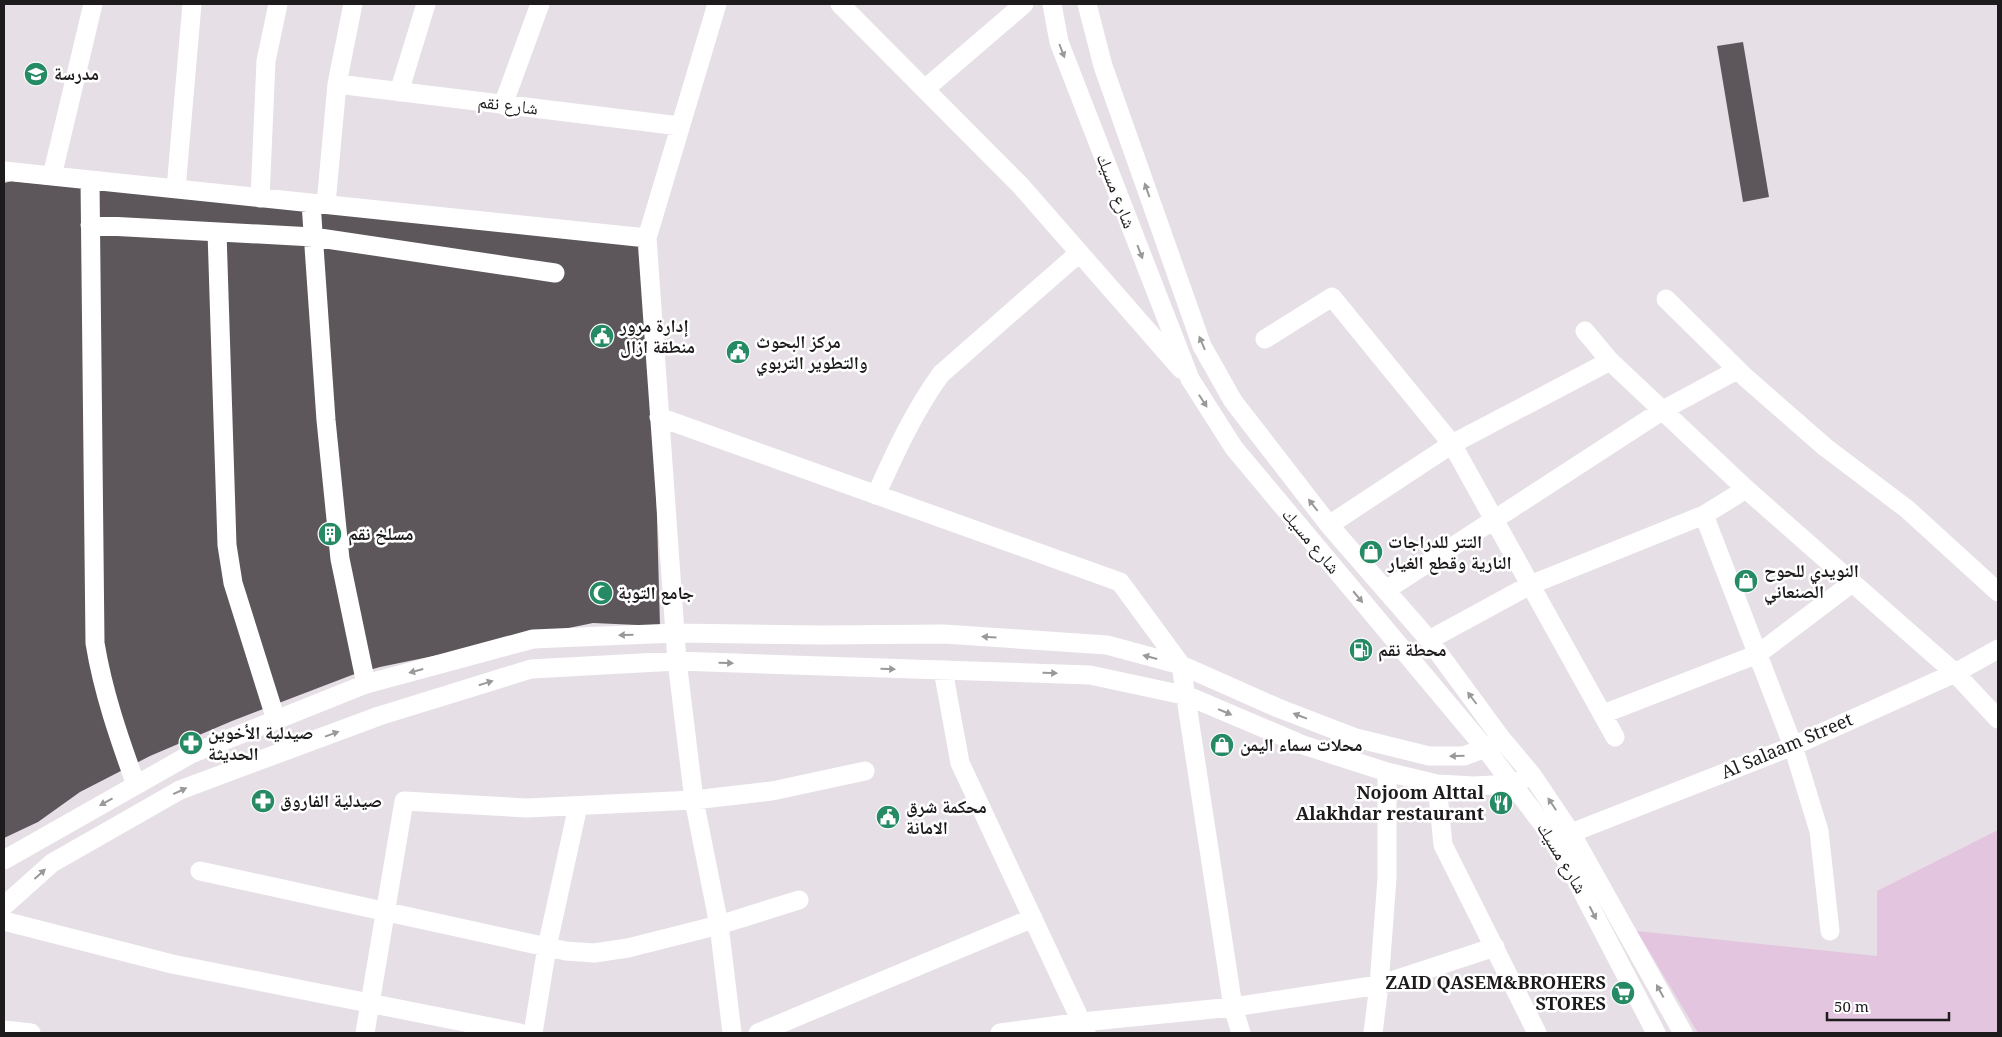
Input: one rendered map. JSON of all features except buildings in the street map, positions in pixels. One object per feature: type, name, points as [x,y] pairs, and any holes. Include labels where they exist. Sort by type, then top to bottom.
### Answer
[{"type":"street","points":[[52,176],[93,4]]},
{"type":"street","points":[[176,189],[192,4]]},
{"type":"street","points":[[260,198],[266,61],[278,4]]},
{"type":"street","points":[[353,4],[337,84],[313,237],[326,420],[340,559],[366,684]]},
{"type":"street","points":[[399,92],[426,4]]},
{"type":"street","points":[[503,105],[540,4]]},
{"type":"street","points":[[717,4],[647,238],[677,661],[694,800],[719,926],[732,1033]]},
{"type":"street","points":[[840,4],[1021,186],[1190,379]]},
{"type":"street","points":[[925,89],[1024,4]]},
{"type":"street","name":"شارع مسيك","points":[[1052,4],[1059,42],[1190,379],[1234,448],[1484,748],[1556,842],[1656,1033]]},
{"type":"street","name":"شارع مسيك","points":[[1087,4],[1103,66],[1202,346],[1233,402],[1329,525],[1429,640],[1501,738],[1532,775],[1572,833],[1683,1033]]},
{"type":"street","name":"شارع نقم","points":[[337,84],[680,126]]},
{"type":"street","points":[[4,171],[647,238]]},
{"type":"street","points":[[90,180],[95,643],[101,678],[112,718],[136,785]]},
{"type":"street","points":[[90,225],[313,237],[555,273]]},
{"type":"street","points":[[217,232],[226,545],[233,583],[276,720]]},
{"type":"street","points":[[876,495],[897,449],[926,395],[941,374],[1079,253]]},
{"type":"street","points":[[1265,339],[1332,296],[1452,444],[1615,737]]},
{"type":"street","points":[[1666,299],[1737,370],[1825,447],[1907,509],[1998,592]]},
{"type":"street","points":[[1585,331],[1610,361],[1746,489],[1955,673],[1998,719]]},
{"type":"street","points":[[1329,525],[1452,444],[1610,361]]},
{"type":"street","points":[[1386,590],[1663,410],[1737,370]]},
{"type":"street","points":[[659,417],[1120,582],[1182,665],[1234,1007],[1241,1033]]},
{"type":"street","points":[[1429,640],[1530,585],[1704,515],[1746,489]]},
{"type":"street","points":[[1704,515],[1793,746],[1819,831],[1830,931]]},
{"type":"street","points":[[1603,714],[1758,654],[1852,582]]},
{"type":"street","points":[[4,860],[191,754],[366,684],[533,639],[675,633],[944,634],[1107,645],[1182,665],[1278,708],[1356,738],[1429,756],[1464,756],[1484,748],[1501,738]]},
{"type":"street","name":"Al Salaam Street","points":[[1572,833],[1793,746],[1955,673],[1998,649]]},
{"type":"street","points":[[4,906],[52,863],[180,790],[379,716],[531,669],[677,661],[1090,675],[1188,696],[1303,745],[1387,772],[1437,784],[1474,786],[1512,784],[1532,775]]},
{"type":"street","points":[[943,670],[960,764],[1084,1028]]},
{"type":"street","points":[[365,1033],[404,801],[527,808],[694,800],[772,791],[865,771]]},
{"type":"street","points":[[1372,1033],[1387,878],[1387,772]]},
{"type":"street","points":[[1437,784],[1443,845],[1537,1033]]},
{"type":"street","points":[[533,1033],[547,947],[578,806]]},
{"type":"street","points":[[200,872],[566,951],[594,953],[628,948],[719,926],[799,900]]},
{"type":"street","points":[[758,1033],[1033,918]]},
{"type":"street","points":[[4,921],[172,964],[520,1033]]},
{"type":"street","points":[[1000,1033],[1084,1028],[1378,985],[1495,947]]},
{"type":"street","points":[[4,1030],[31,1033]]},
{"type":"shaded area","points":[[1998,830],[1998,1033],[1698,1033],[1637,931],[1877,956],[1877,891]]},
{"type":"place","name":"مدرسة","points":[[36,74]]},
{"type":"place","name":"إدارة مرور منطقة ازال","points":[[602,336]]},
{"type":"place","name":"مركز البحوث والتطوير التربوي","points":[[738,352]]},
{"type":"place","name":"مسلخ نقم","points":[[330,534]]},
{"type":"place","name":"التتر للدراجات النارية وقطع الغيار","points":[[1371,552]]},
{"type":"place","name":"النويدي للحوح الصنعاني","points":[[1746,581]]},
{"type":"place","name":"جامع التوبة","points":[[601,593]]},
{"type":"place","name":"محطة نقم","points":[[1361,650]]},
{"type":"place","name":"صيدلية الأخوين الحديثة","points":[[191,743]]},
{"type":"place","name":"محلات سماء اليمن","points":[[1222,745]]},
{"type":"place","name":"صيدلية الفاروق","points":[[263,801]]},
{"type":"place","name":"Nojoom Alttal Alakhdar restaurant","points":[[1501,803]]},
{"type":"place","name":"محكمة شرق الامانة","points":[[888,817]]},
{"type":"place","name":"ZAID QASEM&BROHERS STORES","points":[[1623,993]]}]
